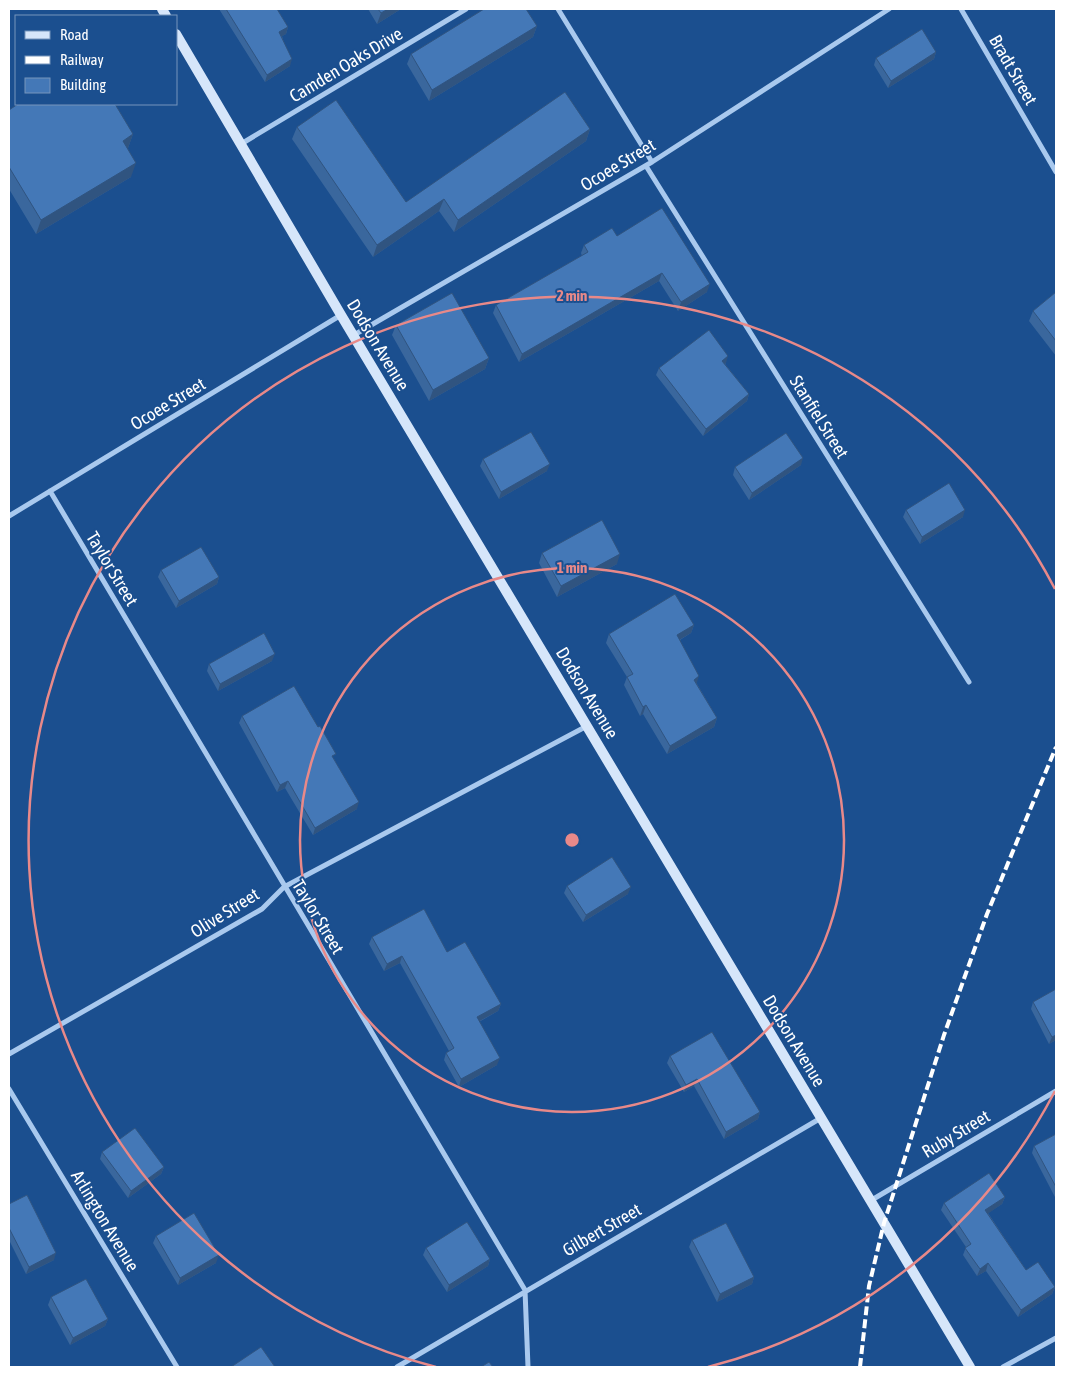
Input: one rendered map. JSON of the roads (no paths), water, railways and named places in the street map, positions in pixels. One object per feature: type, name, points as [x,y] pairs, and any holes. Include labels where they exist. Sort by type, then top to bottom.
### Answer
[{"type":"main road","name":"Dodson Avenue","points":[[178,37],[341,315],[970,1367]]},
{"type":"street","name":"Camden Oaks Drive","points":[[241,144],[466,9]]},
{"type":"street","points":[[558,9],[652,162]]},
{"type":"street","name":"Ocoee Street","points":[[354,334],[646,166],[890,9]]},
{"type":"street","name":"Bradt Street","points":[[961,9],[1056,172]]},
{"type":"street","name":"Stanfiel Street","points":[[646,166],[969,682]]},
{"type":"street","name":"Ocoee Street","points":[[9,516],[341,315]]},
{"type":"street","name":"Taylor Street","points":[[50,491],[525,1290],[528,1367]]},
{"type":"street","name":"Olive Street","points":[[9,1054],[262,909],[284,887],[587,726]]},
{"type":"street","name":"Arlington Avenue","points":[[9,1089],[177,1367]]},
{"type":"street","name":"Ruby Street","points":[[870,1200],[1056,1091]]},
{"type":"street","name":"Gilbert Street","points":[[397,1367],[525,1290],[821,1118]]},
{"type":"street","points":[[1003,1367],[1056,1338]]},
{"type":"railway","points":[[860,1367],[869,1286],[884,1223],[944,1035],[987,914],[1056,747]]}]
